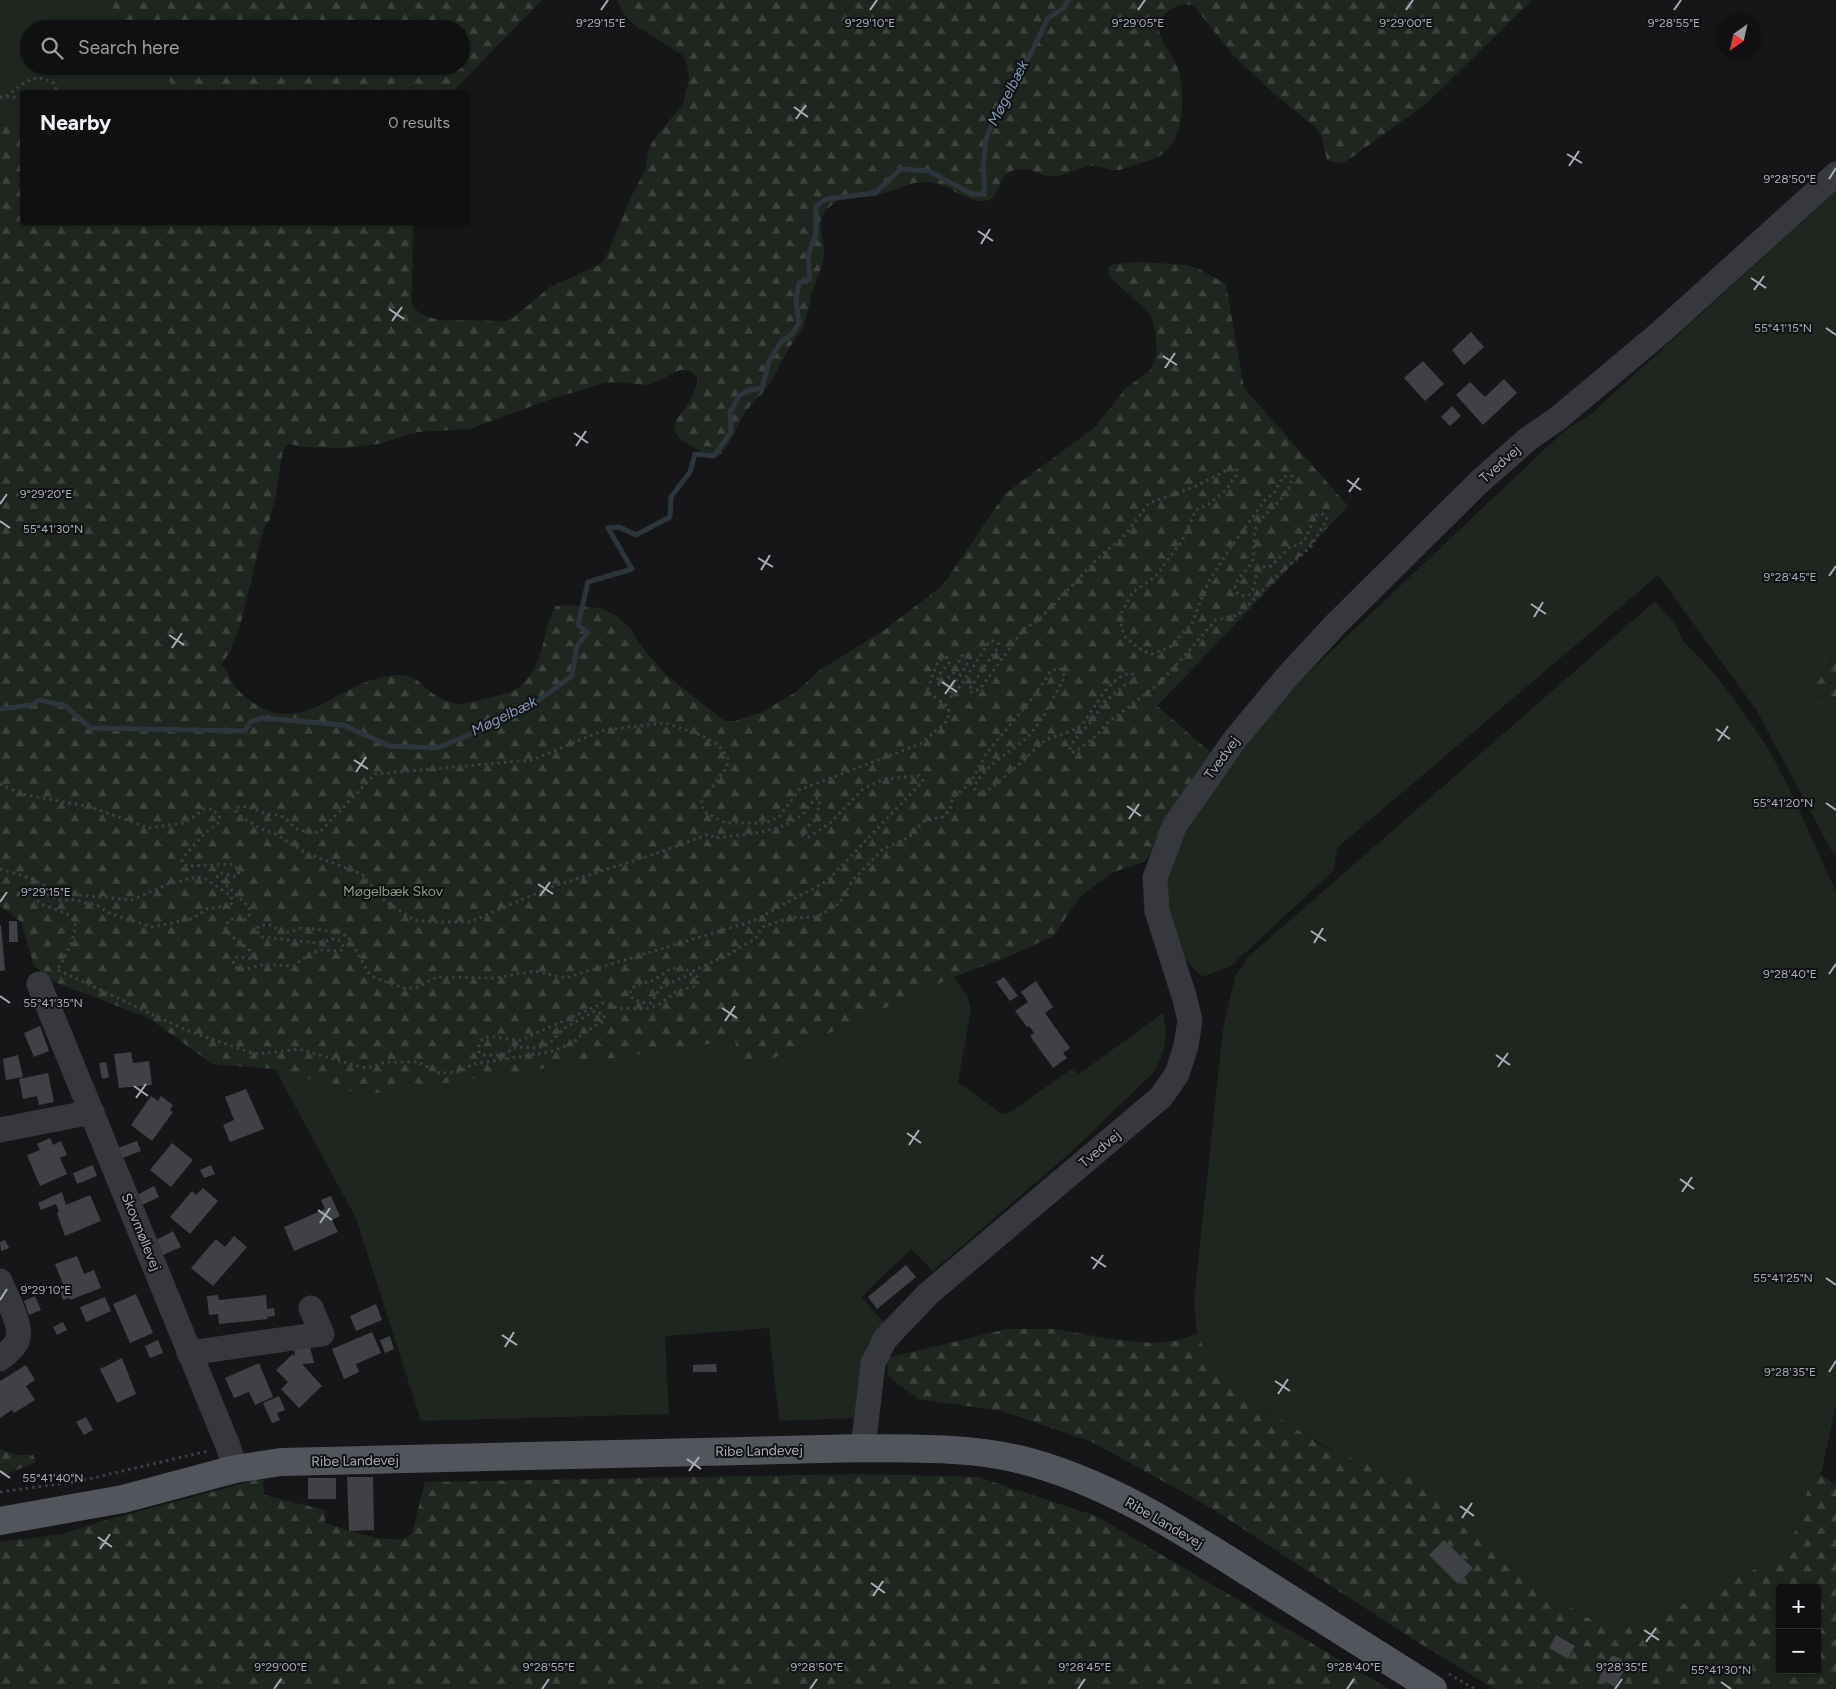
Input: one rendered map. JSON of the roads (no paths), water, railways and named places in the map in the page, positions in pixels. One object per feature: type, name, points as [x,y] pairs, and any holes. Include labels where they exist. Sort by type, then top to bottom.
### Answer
[{"type":"main road","name":"Ribe Landevej","points":[[0,1521],[122,1499],[231,1458],[281,1462],[863,1448],[953,1449],[1017,1459],[1080,1478],[1140,1507],[1440,1681]]},
{"type":"street","name":"Tvedvej","points":[[863,1448],[873,1363],[885,1339],[929,1293],[1162,1098],[1177,1074],[1186,1046],[1190,1020],[1157,911],[1155,878],[1175,826],[1236,738],[1286,678],[1335,625],[1478,483],[1528,439],[1557,418],[1662,332],[1836,174]]},
{"type":"street","name":"Skovmøllevej","points":[[39,984],[231,1458]]},
{"type":"street","points":[[0,1130],[92,1112]]},
{"type":"street","points":[[0,1281],[19,1328],[18,1338],[12,1348],[0,1360]]},
{"type":"street","points":[[190,1353],[322,1334],[311,1308]]},
{"type":"waterway","name":"Møgelbæk","points":[[0,709],[32,705],[39,700],[66,706],[90,728],[245,731],[250,722],[262,718],[343,725],[390,746],[437,748],[476,732],[533,704],[572,676],[577,646],[588,633],[578,625],[588,582],[632,569],[608,528],[619,527],[636,535],[670,517],[671,497],[690,472],[695,454],[714,456],[731,432],[730,412],[739,396],[750,390],[762,388],[769,361],[781,342],[792,334],[799,323],[796,300],[799,283],[810,279],[808,255],[816,234],[816,206],[827,199],[875,193],[901,169],[929,171],[972,194],[982,194],[985,189],[983,168],[986,139],[997,111],[1028,59],[1048,18],[1064,8],[1068,0]]},
{"type":"park label","name":"Møgelbæk Skov","points":[[393,891]]}]
